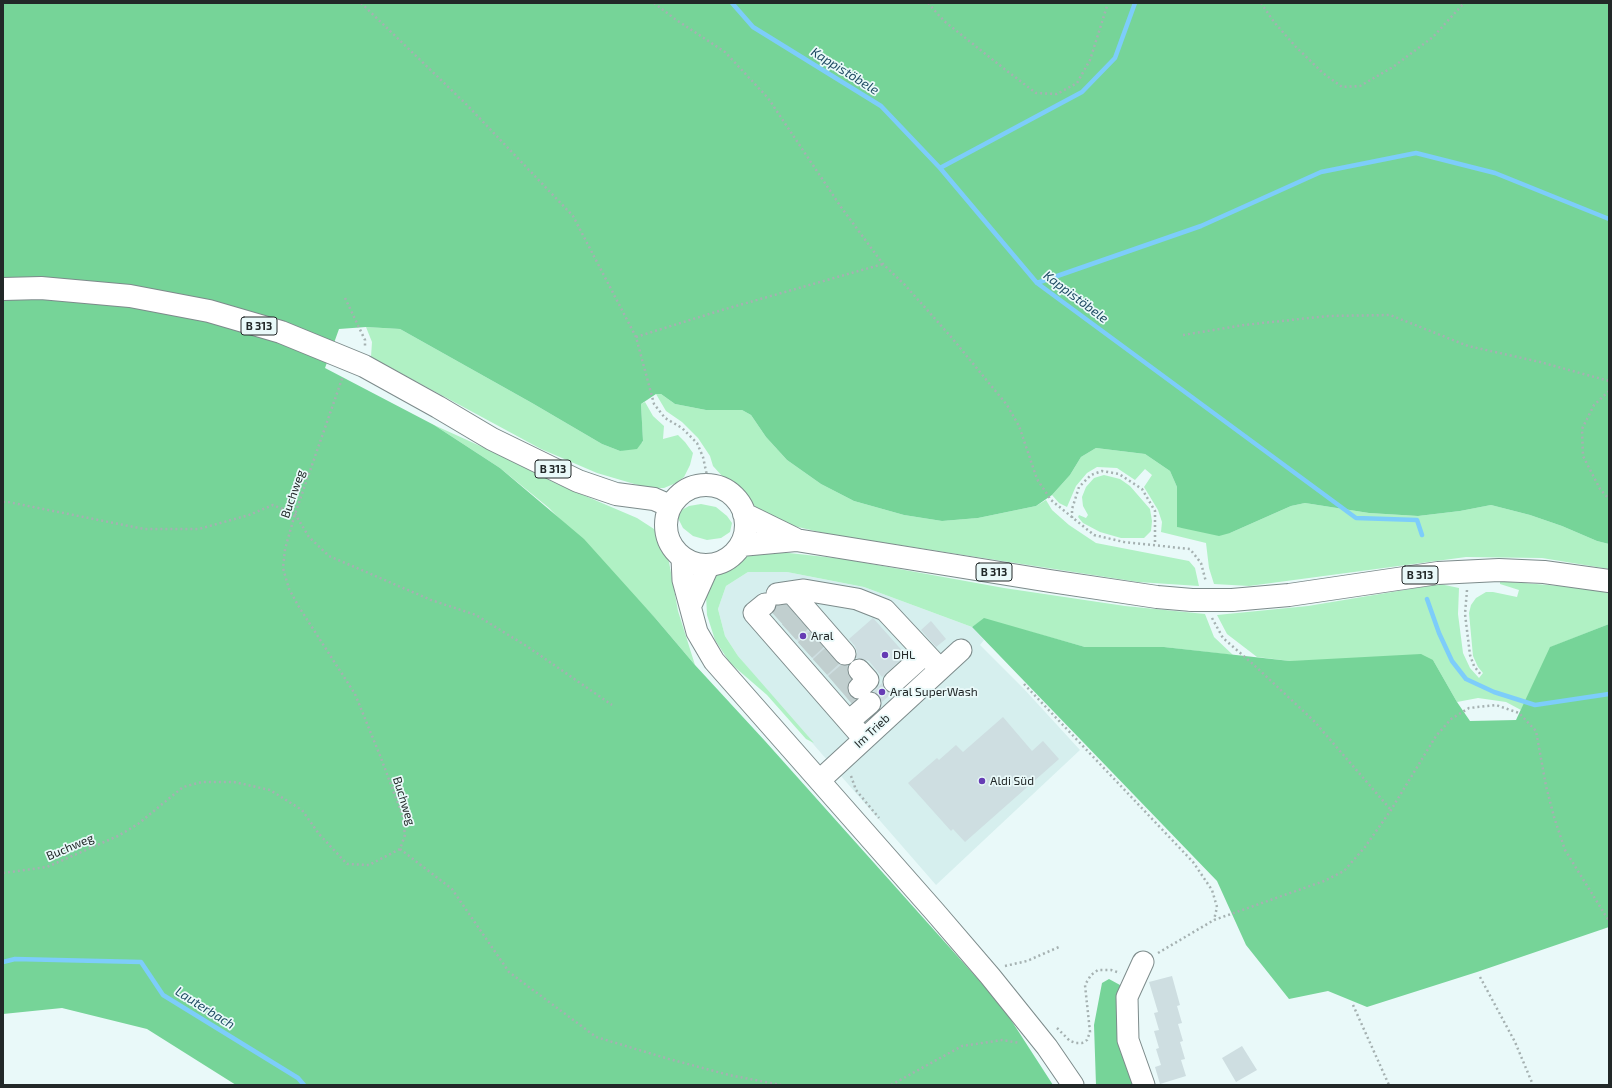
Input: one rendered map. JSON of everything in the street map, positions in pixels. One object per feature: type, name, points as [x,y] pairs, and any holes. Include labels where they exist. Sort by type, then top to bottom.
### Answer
[{"type":"main road","name":"B 313","points":[[3,289],[41,288],[130,296],[209,311],[281,332],[356,363],[438,407],[492,439],[578,481],[616,494],[654,499],[668,515]]},
{"type":"main road","points":[[709,485],[717,486],[729,492],[738,502],[744,514],[746,530],[741,545],[733,555],[722,562],[709,565],[695,564],[682,558],[673,549],[667,537],[668,515],[679,495],[690,488],[709,485]]},
{"type":"main road","name":"B 313","points":[[744,514],[796,540]]},
{"type":"main road","name":"B 313","points":[[741,545],[796,540],[1058,582],[1157,597],[1192,600],[1232,600],[1289,595],[1438,573],[1469,571],[1499,570],[1544,572],[1609,581]]},
{"type":"street","points":[[682,558],[683,580],[691,605],[697,632],[714,661],[820,780],[990,976],[1047,1047],[1070,1081]]},
{"type":"street","points":[[691,605],[709,565]]},
{"type":"street","points":[[786,614],[804,590],[857,598],[885,610],[940,670]]},
{"type":"street","points":[[786,614],[810,645],[829,660],[848,696],[864,739]]},
{"type":"street","points":[[786,614],[810,645],[829,660]]},
{"type":"street","name":"Im Trieb","points":[[820,780],[961,650]]},
{"type":"street","points":[[894,682],[926,654]]},
{"type":"street","points":[[1139,970],[1126,997],[1128,1040],[1144,1085]]},
{"type":"path","points":[[361,3],[467,105],[573,216],[636,337],[654,404],[665,418],[682,428],[697,443],[703,457],[709,485]]},
{"type":"path","points":[[654,3],[675,19],[725,52],[768,98],[841,207],[882,264],[904,285],[952,338],[1007,405],[1019,426],[1037,478],[1051,500],[1094,535],[1124,542],[1190,549],[1201,564],[1206,583]]},
{"type":"path","points":[[928,3],[944,21],[1036,93],[1057,94],[1077,83],[1090,60],[1108,3]]},
{"type":"path","points":[[1261,3],[1274,22],[1296,47],[1323,73],[1342,87],[1360,86],[1393,67],[1433,37],[1464,3]]},
{"type":"path","points":[[636,337],[722,310],[882,264]]},
{"type":"path","name":"Buchweg","points":[[3,873],[47,867],[118,836],[138,824],[183,787],[202,782],[234,782],[270,790],[302,810],[319,834],[348,864],[369,865],[400,848],[405,835],[402,814],[355,694],[299,607],[289,589],[283,568],[285,549],[295,514],[365,340],[345,298]]},
{"type":"path","points":[[1183,335],[1244,325],[1328,316],[1390,315],[1468,346],[1540,362],[1609,381]]},
{"type":"path","points":[[1609,391],[1594,405],[1582,429],[1583,456],[1600,489],[1609,499]]},
{"type":"path","points":[[1072,518],[1072,509],[1079,487],[1091,475],[1102,471],[1118,474],[1142,489],[1155,511],[1155,545]]},
{"type":"path","points":[[3,502],[144,530],[198,529],[249,515],[273,505],[295,514],[309,536],[329,556],[424,597],[476,615],[528,647],[612,705]]},
{"type":"path","points":[[1469,571],[1464,614],[1470,655],[1474,666],[1481,675]]},
{"type":"path","points":[[1211,613],[1213,620],[1223,638],[1314,721],[1391,810]]},
{"type":"path","points":[[1024,684],[1192,862],[1212,890],[1217,907],[1214,920]]},
{"type":"path","points":[[1054,1025],[1070,1040],[1076,1044],[1082,1044],[1087,1040],[1090,1032],[1085,985],[1091,975],[1098,970],[1139,970],[1214,920],[1324,881],[1344,870],[1364,847],[1391,810],[1436,736],[1451,719],[1470,708],[1496,705],[1519,713],[1536,731],[1550,802],[1565,850],[1609,921]]},
{"type":"path","points":[[851,774],[851,780],[856,790],[880,820]]},
{"type":"path","points":[[400,848],[452,889],[509,972],[596,1037],[728,1075],[781,1085]]},
{"type":"path","points":[[990,976],[1000,967],[1027,961],[1059,947]]},
{"type":"path","points":[[1480,977],[1515,1042],[1533,1085]]},
{"type":"path","points":[[1353,1005],[1388,1085]]},
{"type":"path","points":[[891,1085],[962,1046],[1002,1040],[1047,1047]]},
{"type":"shaded area","points":[[748,572],[787,572],[864,587],[972,627],[984,640],[980,645],[1024,689],[1080,750],[936,885],[760,683],[738,656],[725,636],[718,609],[726,586]]},
{"type":"green space","points":[[3,3],[1609,3],[1609,544],[1597,541],[1562,526],[1530,515],[1491,505],[1460,511],[1418,516],[1369,513],[1305,503],[1291,506],[1230,533],[1219,536],[1177,527],[1177,487],[1170,471],[1145,454],[1096,448],[1081,457],[1070,475],[1052,495],[1036,506],[978,518],[942,521],[904,515],[854,501],[821,484],[787,460],[766,437],[751,415],[742,410],[706,410],[675,404],[661,394],[656,394],[641,404],[643,441],[637,449],[620,451],[602,444],[400,329],[366,327],[339,329],[325,368],[434,425],[500,468],[584,539],[695,665],[1002,1006],[1053,1085],[236,1085],[147,1029],[62,1008],[3,1014]]},
{"type":"green space","points":[[366,327],[400,329],[602,444],[620,451],[643,442],[641,404],[645,402],[653,416],[664,426],[663,439],[678,435],[693,453],[690,465],[684,477],[676,483],[664,488],[648,488],[597,473],[541,449],[371,357],[372,342]]},
{"type":"green space","points":[[656,394],[661,394],[675,404],[706,410],[742,410],[751,415],[766,437],[787,460],[821,484],[854,501],[904,515],[942,521],[978,518],[1036,506],[1046,500],[1052,510],[1069,525],[1096,543],[1189,561],[1195,568],[1199,586],[1138,582],[828,534],[768,520],[755,511],[738,487],[723,477],[713,466],[710,456],[698,438],[682,422],[666,411]]},
{"type":"green space","points":[[434,425],[500,455],[555,483],[637,518],[654,529],[663,545],[669,562],[678,611],[695,665],[656,619],[549,508],[500,468]]},
{"type":"green space","points":[[1096,448],[1145,454],[1170,471],[1177,487],[1177,527],[1230,533],[1291,506],[1305,503],[1369,513],[1418,516],[1460,511],[1491,505],[1530,515],[1562,526],[1597,541],[1609,544],[1609,569],[1542,558],[1466,557],[1249,586],[1214,584],[1209,568],[1206,543],[1161,532],[1162,522],[1158,510],[1144,487],[1152,475],[1145,469],[1135,480],[1117,468],[1097,467],[1087,473],[1076,486],[1067,507],[1059,503],[1052,495],[1070,475],[1081,457]]},
{"type":"green space","points":[[1104,475],[1120,479],[1130,486],[1150,509],[1152,521],[1151,531],[1144,538],[1121,538],[1100,532],[1083,523],[1078,517],[1079,515],[1086,518],[1088,515],[1083,506],[1082,497],[1086,487],[1094,478]]},
{"type":"green space","points":[[701,504],[716,507],[727,516],[732,523],[730,532],[721,538],[707,540],[693,536],[683,528],[678,518],[680,511],[689,506]]},
{"type":"green space","points":[[753,552],[789,553],[844,559],[1004,588],[1125,606],[1205,614],[1214,637],[1233,655],[1164,647],[1085,647],[984,619],[972,627],[864,587],[787,572],[748,572],[726,586],[718,609],[725,636],[738,656],[814,743],[806,739],[767,695],[730,663],[715,640],[707,615],[706,595],[717,572],[741,555]]},
{"type":"green space","points":[[1500,581],[1584,588],[1609,593],[1609,624],[1551,647],[1521,710],[1506,702],[1478,698],[1457,702],[1433,660],[1290,661],[1257,657],[1227,634],[1217,615],[1308,606],[1440,584],[1459,588],[1458,614],[1463,653],[1470,668],[1479,678],[1483,673],[1478,667],[1473,656],[1469,613],[1471,605],[1476,598],[1486,592],[1517,597],[1519,590],[1500,584]]},
{"type":"green space","points":[[984,618],[1085,647],[1164,647],[1290,661],[1421,654],[1433,660],[1457,702],[1470,721],[1516,720],[1550,647],[1609,624],[1609,927],[1477,972],[1367,1007],[1328,991],[1289,999],[1246,945],[1217,881],[972,627]]},
{"type":"green space","points":[[1109,979],[1120,985],[1119,1012],[1141,1085],[1096,1085],[1094,1025],[1102,983]]},
{"type":"building","points":[[786,605],[836,662],[841,665],[848,665],[847,673],[851,679],[847,690],[853,698],[850,701],[773,613],[777,606]]},
{"type":"building","points":[[873,618],[906,655],[882,677],[869,661],[856,658],[857,652],[855,646],[849,639]]},
{"type":"building","points":[[931,621],[946,639],[936,647],[921,630]]},
{"type":"building","points":[[882,683],[885,690],[891,694],[882,702],[879,696],[873,692]]},
{"type":"building","name":"Aldi Süd","points":[[1003,717],[1032,751],[1043,741],[1059,759],[965,842],[953,829],[951,831],[908,783],[937,758],[939,760],[956,745],[963,752]]},
{"type":"building","points":[[1172,976],[1180,1005],[1177,1006],[1182,1023],[1178,1024],[1183,1041],[1180,1042],[1185,1059],[1181,1060],[1186,1076],[1160,1084],[1155,1067],[1161,1065],[1156,1049],[1159,1048],[1154,1031],[1159,1030],[1154,1013],[1158,1012],[1149,982]]},
{"type":"building","points":[[1242,1046],[1257,1070],[1236,1082],[1222,1058]]},
{"type":"waterway","name":"Kappistöbele","points":[[732,3],[753,27],[881,106],[940,168],[1037,283],[1356,518],[1417,520],[1422,535]]},
{"type":"waterway","points":[[940,168],[1082,92],[1115,58],[1135,3]]},
{"type":"waterway","points":[[1037,283],[1201,226],[1321,172],[1416,153],[1495,173],[1609,219]]},
{"type":"waterway","name":"Kappistöbele","points":[[1427,599],[1439,633],[1452,661],[1466,679],[1494,692],[1535,705],[1609,694]]},
{"type":"waterway","name":"Lauterbach","points":[[3,962],[15,959],[141,962],[163,995],[298,1078],[304,1085]]},
{"type":"tunnel","points":[[777,618],[789,607]]},
{"type":"tunnel","points":[[789,632],[801,621]]},
{"type":"tunnel","points":[[805,650],[817,639]]},
{"type":"tunnel","points":[[820,667],[832,656]]},
{"type":"tunnel","points":[[835,684],[856,666]]},
{"type":"tunnel","points":[[847,698],[859,688]]},
{"type":"place","name":"Aral","points":[[803,636]]},
{"type":"place","name":"DHL","points":[[885,655]]},
{"type":"place","name":"Aral SuperWash","points":[[882,692]]},
{"type":"place","name":"Aldi Süd","points":[[982,781]]}]
